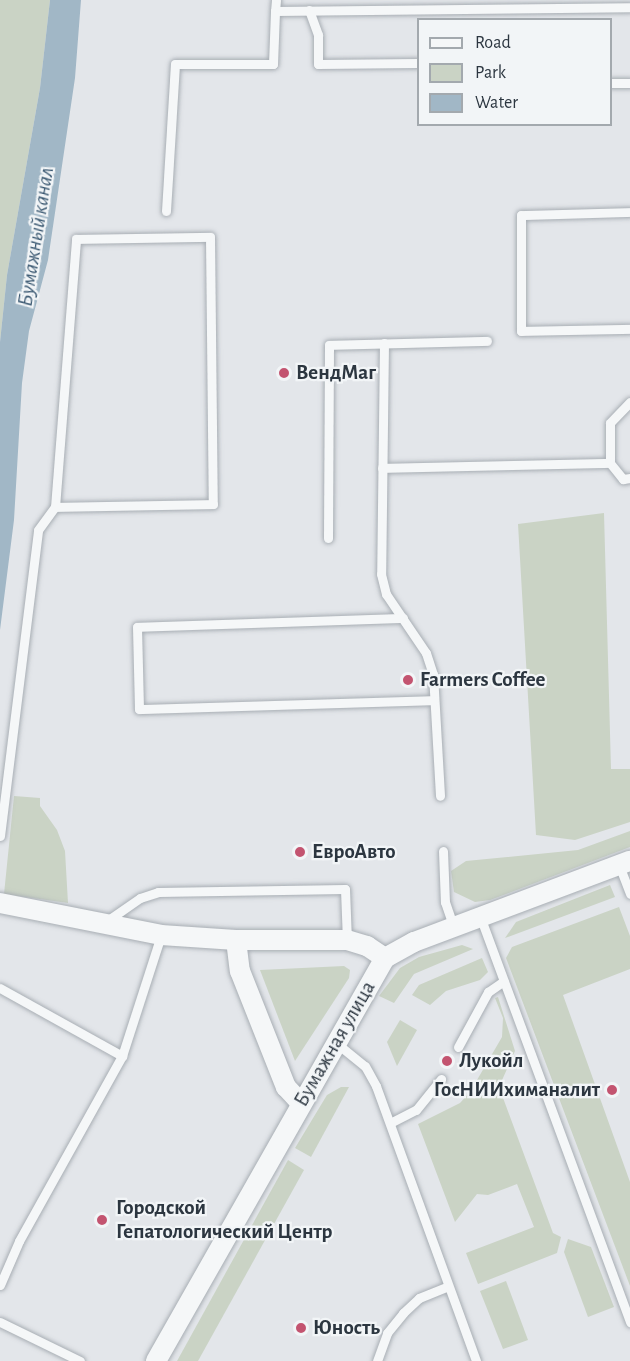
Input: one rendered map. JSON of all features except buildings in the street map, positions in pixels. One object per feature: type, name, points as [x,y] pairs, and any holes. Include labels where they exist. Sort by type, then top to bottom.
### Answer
[{"type":"street","name":"Бумажная улица","points":[[156,1361],[335,1042],[385,958],[414,942],[481,919],[625,863]]},
{"type":"street","points":[[0,903],[161,935],[236,940],[347,940],[367,945],[385,958]]},
{"type":"street","points":[[236,940],[236,958],[252,1003],[286,1087],[301,1103]]},
{"type":"lane","points":[[166,211],[175,64],[273,64],[276,0]]},
{"type":"lane","points":[[275,10],[630,6]]},
{"type":"lane","points":[[309,10],[318,35],[318,64],[417,63]]},
{"type":"lane","points":[[612,83],[630,83]]},
{"type":"lane","points":[[630,212],[521,215],[521,331],[630,329]]},
{"type":"lane","points":[[0,836],[38,530],[55,507],[76,239],[210,237],[213,504],[55,507]]},
{"type":"lane","points":[[328,538],[329,345],[487,341]]},
{"type":"lane","points":[[384,343],[381,574],[386,594],[426,653],[433,674],[440,796]]},
{"type":"lane","points":[[630,402],[610,423],[610,464],[623,478],[630,478]]},
{"type":"lane","points":[[382,468],[610,464]]},
{"type":"lane","points":[[403,618],[137,627],[139,709],[434,700]]},
{"type":"lane","points":[[443,851],[445,902],[454,928]]},
{"type":"lane","points":[[625,863],[630,894]]},
{"type":"lane","points":[[103,923],[140,898],[158,892],[345,889],[347,940]]},
{"type":"lane","points":[[481,919],[630,1322]]},
{"type":"lane","points":[[0,1285],[19,1241],[122,1056],[161,935]]},
{"type":"lane","points":[[458,1047],[488,992],[504,981]]},
{"type":"lane","points":[[0,988],[122,1056]]},
{"type":"lane","points":[[335,1042],[365,1066],[390,1123],[476,1361]]},
{"type":"lane","points":[[390,1123],[416,1110],[441,1079]]},
{"type":"lane","points":[[378,1361],[387,1333],[403,1313],[419,1298],[448,1286]]},
{"type":"lane","points":[[0,1322],[80,1361]]},
{"type":"green space","points":[[0,0],[50,0],[40,88],[7,275],[0,342]]},
{"type":"green space","points":[[604,513],[611,769],[630,769],[630,822],[575,840],[536,835],[518,524]]},
{"type":"green space","points":[[14,796],[40,798],[40,806],[57,830],[65,851],[68,903],[4,894]]},
{"type":"green space","points":[[630,831],[630,847],[490,900],[475,902],[454,892],[451,871],[466,861],[578,850]]},
{"type":"green space","points":[[610,885],[615,897],[505,938],[516,922]]},
{"type":"green space","points":[[619,907],[630,936],[630,969],[563,995],[630,1182],[630,1286],[506,958],[512,947]]},
{"type":"green space","points":[[462,945],[473,949],[414,974],[394,1003],[379,996],[400,968],[419,957]]},
{"type":"green space","points":[[482,958],[488,972],[480,980],[446,991],[430,1005],[412,995],[419,985]]},
{"type":"green space","points":[[344,966],[350,970],[349,978],[295,1061],[260,970]]},
{"type":"green space","points":[[498,997],[515,1051],[499,1087],[553,1233],[561,1237],[557,1253],[478,1284],[466,1253],[534,1227],[517,1184],[488,1195],[477,1194],[455,1222],[418,1124],[460,1103],[470,1092],[502,1037],[503,1018],[495,998]]},
{"type":"green space","points":[[400,1020],[417,1030],[397,1066],[387,1042]]},
{"type":"green space","points":[[341,1087],[349,1087],[311,1157],[295,1148],[327,1095]]},
{"type":"green space","points":[[288,1160],[304,1170],[198,1361],[177,1361]]},
{"type":"green space","points":[[568,1239],[591,1247],[614,1307],[588,1317],[564,1252]]},
{"type":"green space","points":[[506,1281],[528,1340],[503,1349],[480,1291]]},
{"type":"water","name":"Бумажный канал","points":[[50,0],[81,0],[75,78],[48,260],[29,331],[22,383],[14,520],[0,630],[0,342],[7,275],[40,88]]},
{"type":"place","name":"ВендМаг","points":[[284,373]]},
{"type":"place","name":"Farmers Coffee","points":[[408,680]]},
{"type":"place","name":"ЕвроАвто","points":[[300,852]]},
{"type":"place","name":"Лукойл","points":[[447,1061]]},
{"type":"place","name":"ГосНИИхиманалит","points":[[612,1090]]},
{"type":"place","name":"Городской Гепатологический Центр","points":[[102,1220]]},
{"type":"place","name":"Юность","points":[[301,1328]]}]
